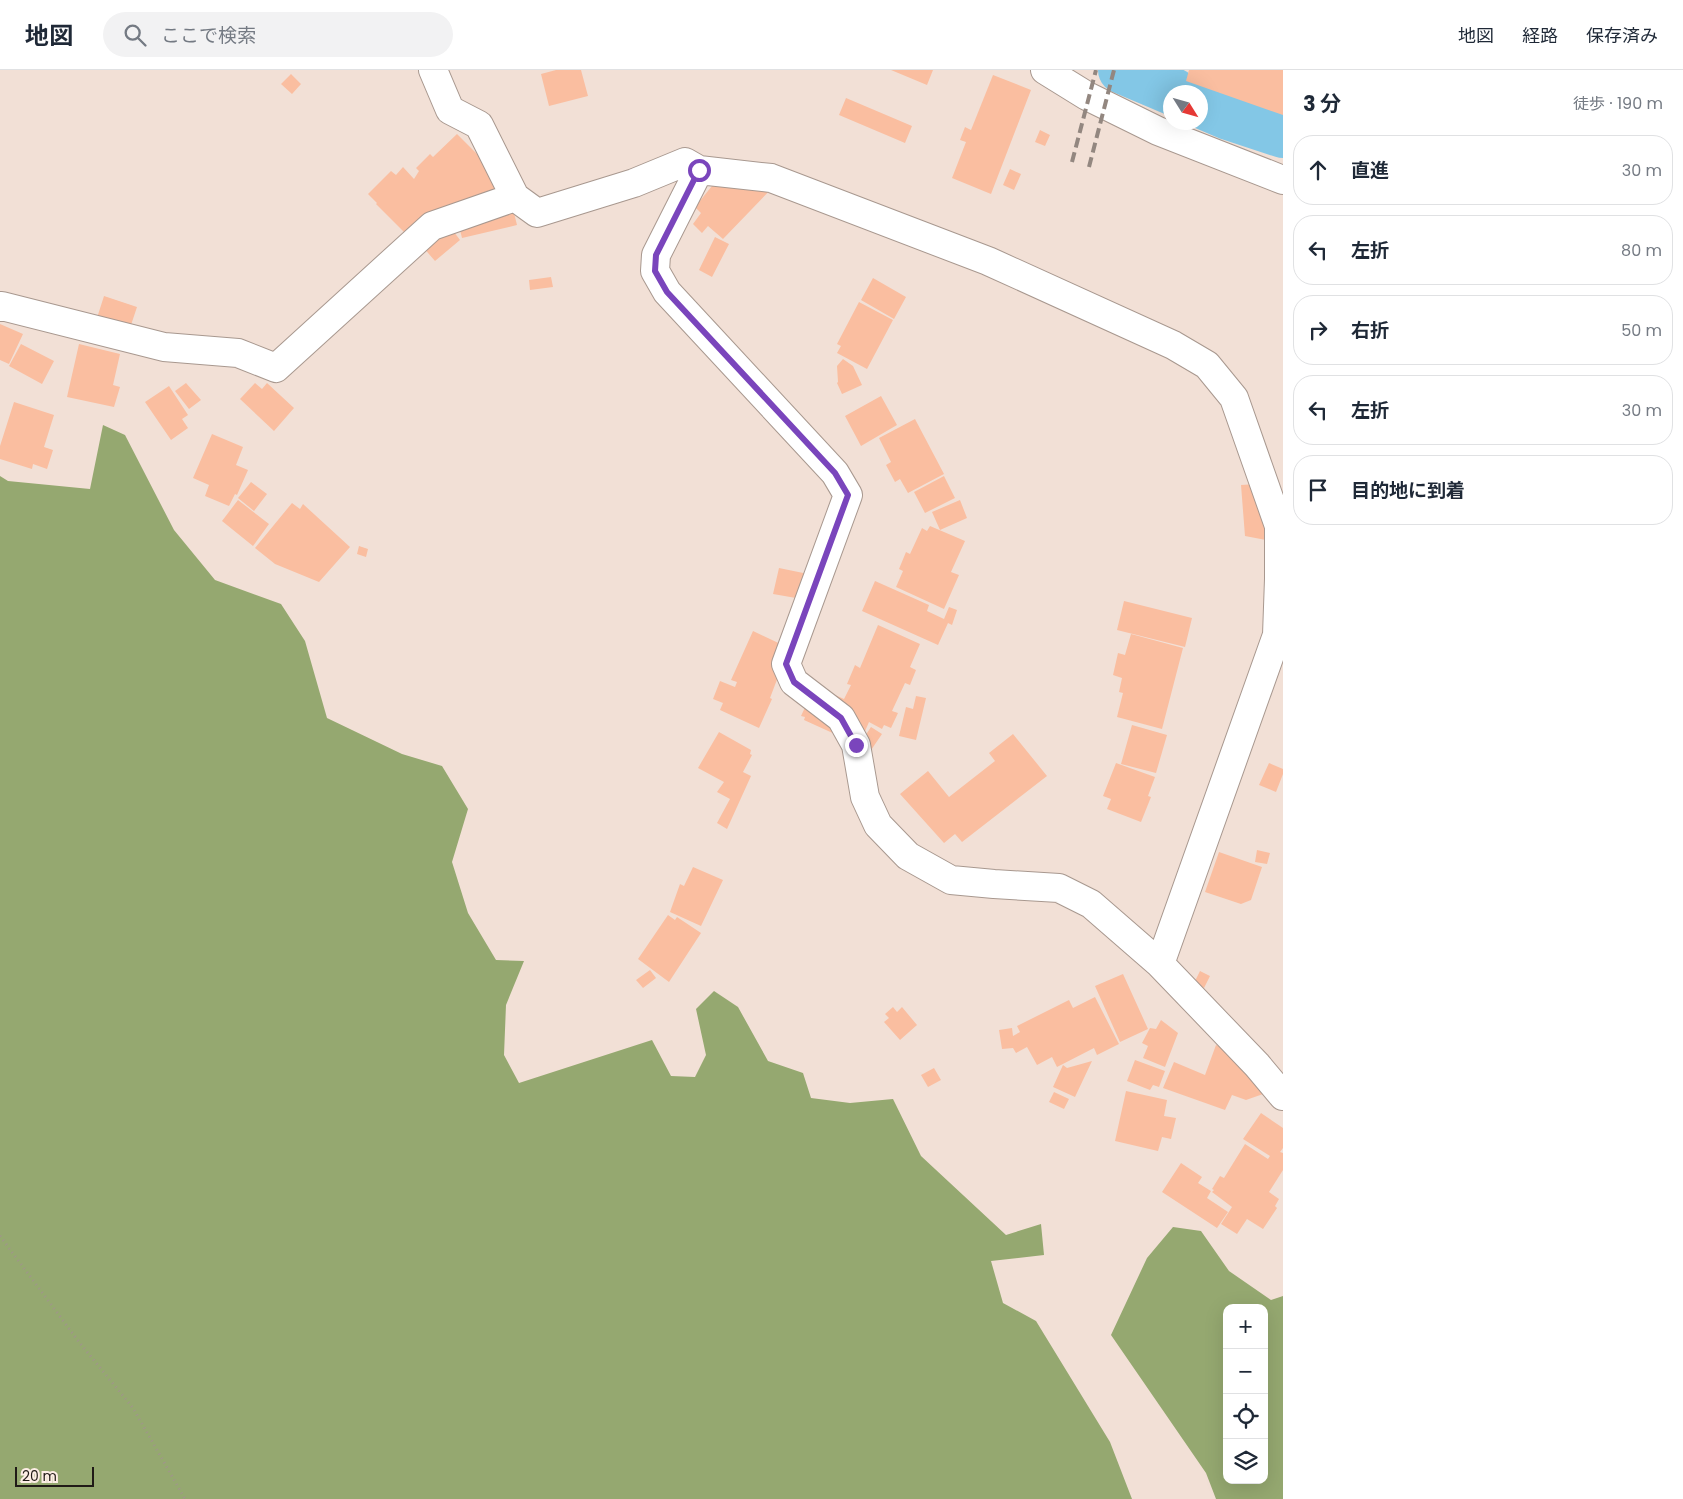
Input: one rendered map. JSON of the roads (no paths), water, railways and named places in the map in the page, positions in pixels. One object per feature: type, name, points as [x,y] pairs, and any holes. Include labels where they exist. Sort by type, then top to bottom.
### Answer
[{"type":"street","points":[[433,70],[450,110],[479,125],[516,197],[537,212],[634,183],[685,162],[699,170],[772,178],[988,262],[1173,345],[1207,365],[1234,398],[1279,526],[1280,579],[1277,635],[1160,964]]},
{"type":"street","points":[[1045,70],[1087,96],[1158,131],[1283,180]]},
{"type":"street","points":[[699,170],[656,255],[655,271],[667,292],[835,473],[848,495],[786,664],[794,682],[841,718],[856,745],[865,796],[878,824],[908,856],[951,880],[1059,888],[1091,904],[1160,964],[1257,1065],[1283,1096]]},
{"type":"street","points":[[0,307],[164,347],[238,353],[276,368],[432,226],[516,197]]},
{"type":"waterway","points":[[1122,70],[1163,87]]},
{"type":"waterway","points":[[1208,107],[1283,134]]},
{"type":"railway","points":[[1072,162],[1096,70]]},
{"type":"railway","points":[[1089,167],[1114,70]]}]
